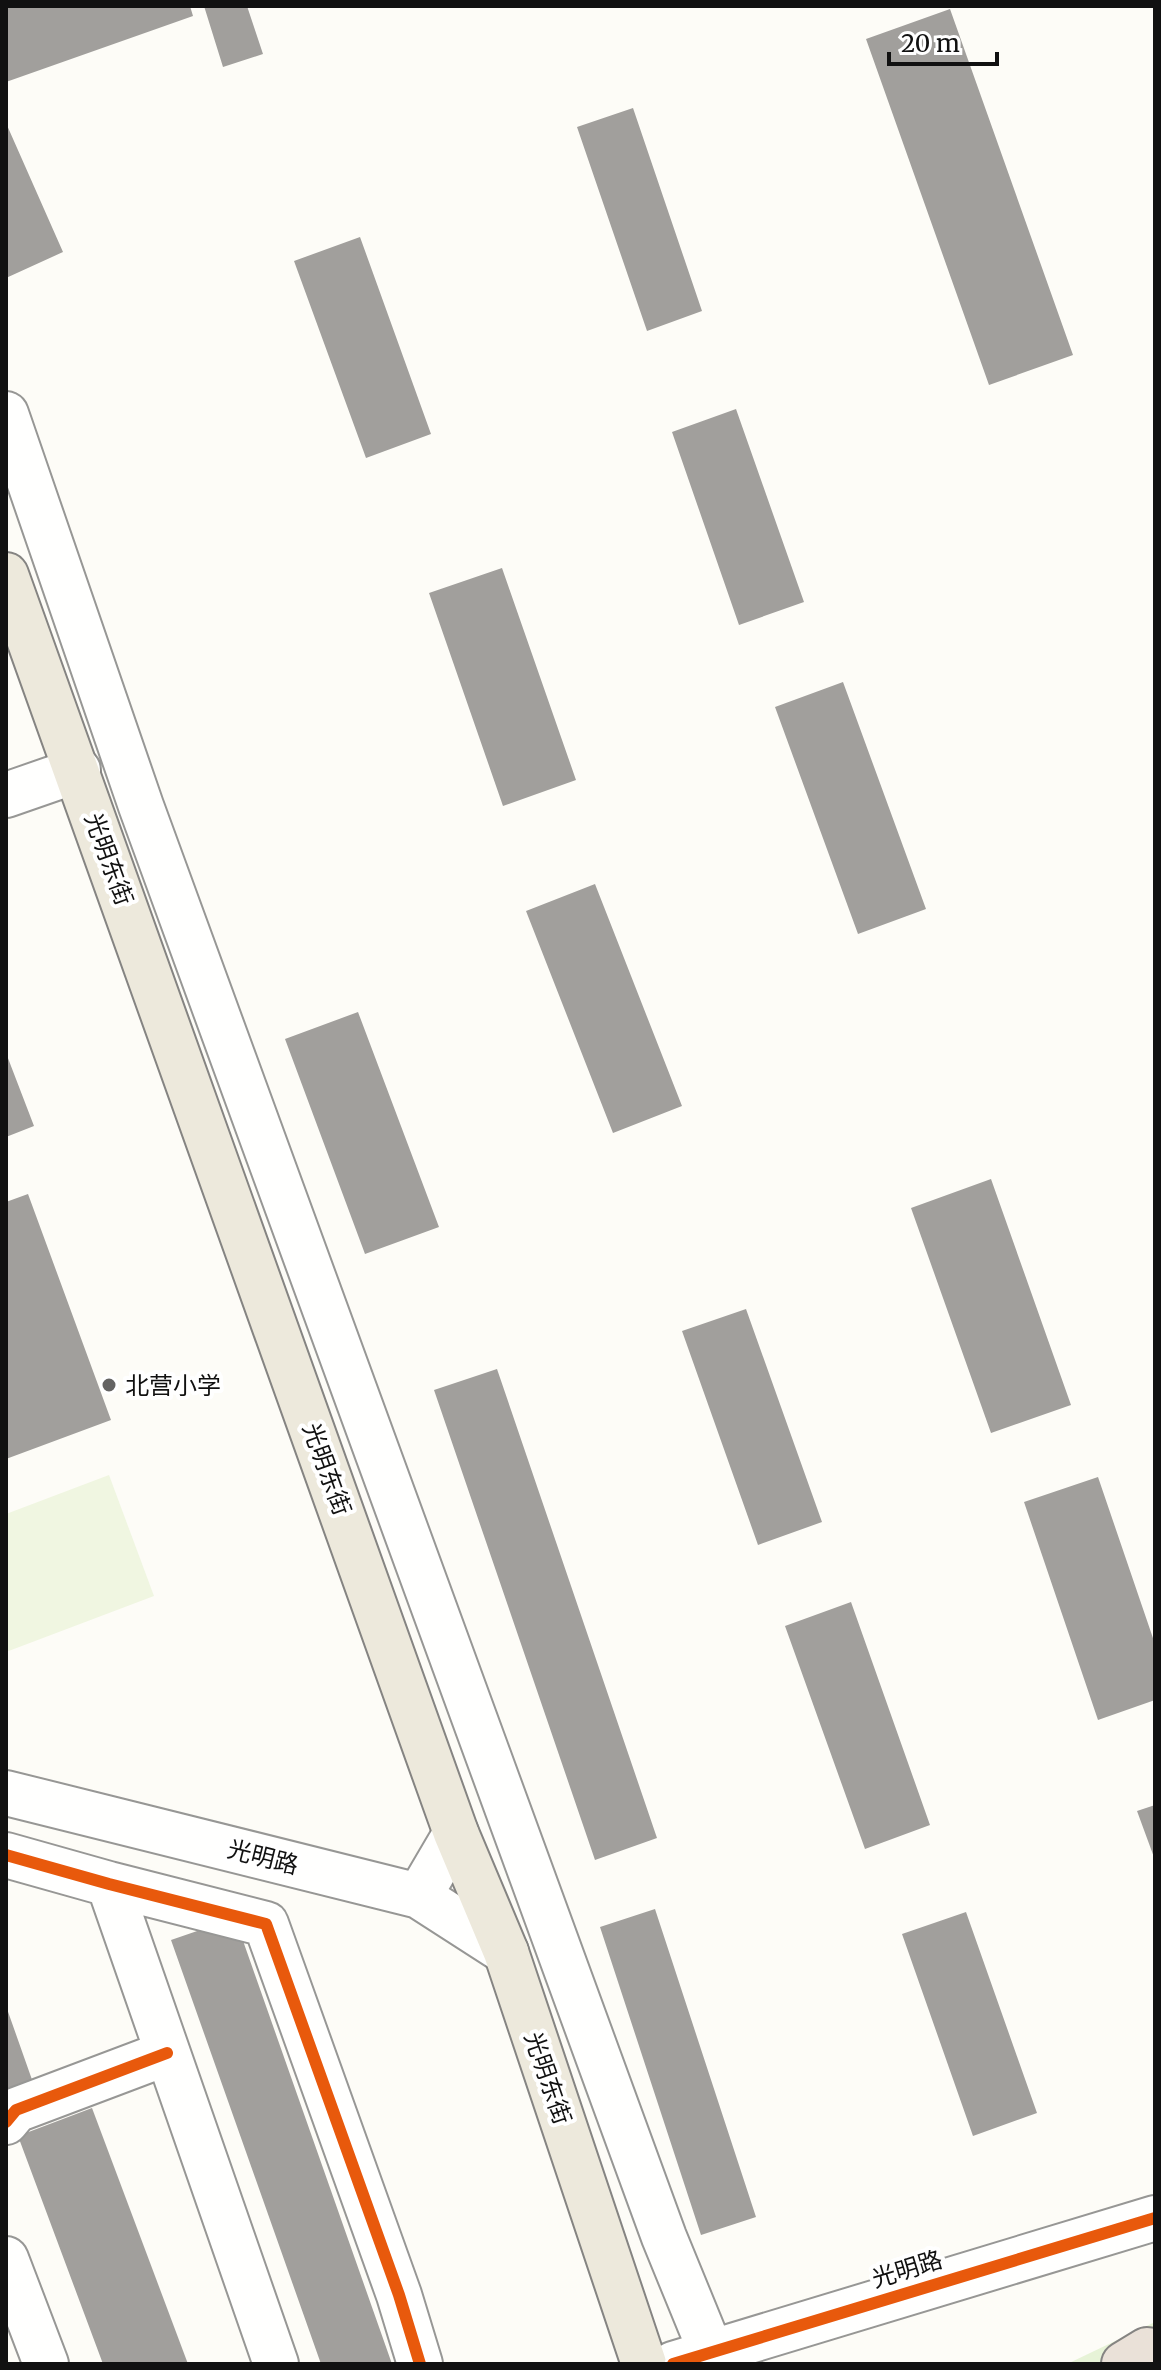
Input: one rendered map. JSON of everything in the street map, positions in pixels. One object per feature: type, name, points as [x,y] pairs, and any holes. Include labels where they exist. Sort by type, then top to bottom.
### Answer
[{"type":"highway","points":[[1124,2364],[1147,2350],[1155,2351]]},
{"type":"main road","name":"光明东街","points":[[6,575],[456,1833],[506,1952],[644,2364]]},
{"type":"street","points":[[6,414],[147,821],[653,2207],[700,2360]]},
{"type":"street","points":[[6,795],[78,770]]},
{"type":"street","name":"光明路","points":[[6,1793],[419,1896],[506,1952]]},
{"type":"street","points":[[419,1896],[456,1833]]},
{"type":"street","points":[[6,1855],[266,1924],[389,2266],[420,2364]]},
{"type":"street","points":[[109,1884],[276,2364]]},
{"type":"street","points":[[6,2122],[16,2110],[167,2053]]},
{"type":"street","name":"光明路","points":[[700,2360],[1155,2218]]},
{"type":"street","points":[[6,2259],[46,2364]]},
{"type":"green space","points":[[109,1475],[154,1596],[6,1652],[6,1514]]},
{"type":"green space","points":[[1155,2322],[1155,2364],[1067,2364]]},
{"type":"building","points":[[6,6],[190,6],[193,16],[6,82]]},
{"type":"building","points":[[204,6],[247,6],[263,54],[223,67]]},
{"type":"building","points":[[950,9],[1073,355],[989,385],[866,39]]},
{"type":"building","points":[[633,108],[702,311],[647,331],[577,127]]},
{"type":"building","points":[[6,123],[63,252],[6,278]]},
{"type":"building","points":[[360,237],[431,434],[366,458],[294,261]]},
{"type":"building","points":[[736,409],[804,602],[739,625],[672,432]]},
{"type":"building","points":[[502,568],[576,780],[503,806],[429,593]]},
{"type":"building","points":[[843,682],[926,909],[858,934],[775,707]]},
{"type":"building","points":[[595,884],[682,1106],[613,1133],[526,911]]},
{"type":"building","points":[[358,1012],[439,1227],[365,1254],[285,1039]]},
{"type":"building","points":[[6,1053],[34,1126],[6,1137]]},
{"type":"building","points":[[991,1179],[1071,1405],[991,1433],[911,1208]]},
{"type":"building","points":[[28,1194],[111,1420],[6,1459],[6,1202]]},
{"type":"building","points":[[746,1309],[822,1522],[758,1545],[682,1331]]},
{"type":"building","points":[[497,1369],[657,1838],[595,1860],[434,1390]]},
{"type":"building","points":[[1098,1477],[1155,1644],[1155,1700],[1098,1720],[1024,1502]]},
{"type":"building","points":[[851,1602],[930,1825],[865,1849],[785,1626]]},
{"type":"building","points":[[1155,1805],[1155,1860],[1137,1811]]},
{"type":"building","points":[[655,1909],[756,2217],[701,2235],[600,1927]]},
{"type":"building","points":[[966,1912],[1037,2113],[973,2136],[902,1934]]},
{"type":"building","points":[[235,1918],[392,2364],[321,2364],[171,1940]]},
{"type":"building","points":[[6,2006],[36,2091],[6,2102]]},
{"type":"building","points":[[92,2108],[188,2364],[103,2364],[18,2136]]},
{"type":"cycle path","points":[[6,1855],[266,1924],[399,2295],[420,2364]]},
{"type":"cycle path","points":[[6,2122],[16,2110],[167,2053]]},
{"type":"cycle path","points":[[673,2364],[1155,2218]]},
{"type":"place","name":"北营小学","points":[[109,1385]]}]
